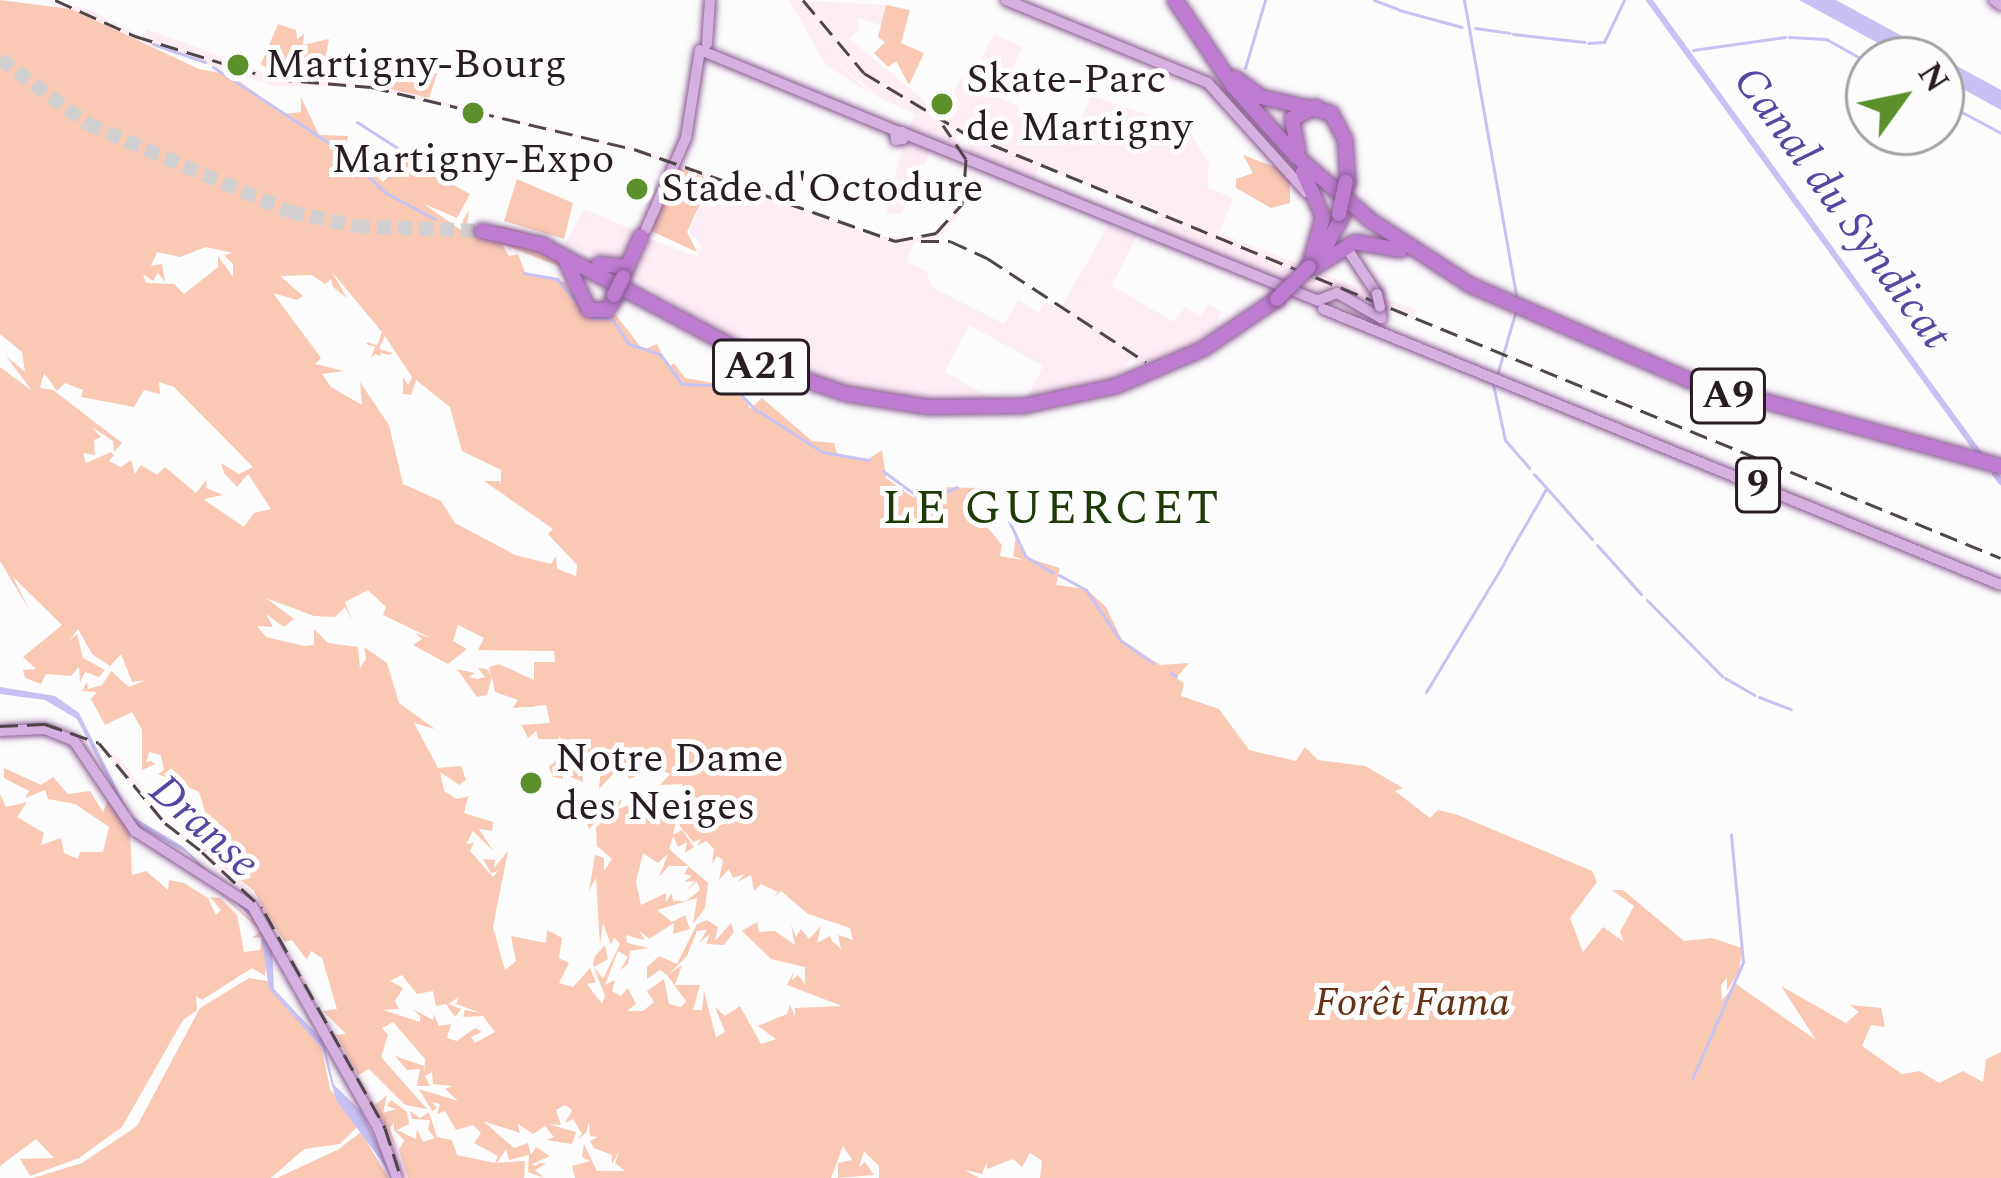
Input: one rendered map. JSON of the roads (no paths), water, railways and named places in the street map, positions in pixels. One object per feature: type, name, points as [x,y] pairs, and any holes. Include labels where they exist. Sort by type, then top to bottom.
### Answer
[{"type":"highway","points":[[1175,0],[1222,63],[1309,162],[1447,272]]},
{"type":"highway","name":"A9","points":[[1175,0],[1273,138],[1349,208],[1426,263],[1516,311],[1638,362],[1783,409],[1992,467]]},
{"type":"highway","name":"A9","points":[[1175,0],[1233,86],[1295,155],[1447,272],[1516,311],[1706,389],[1992,467]]},
{"type":"highway","name":"A21","points":[[482,231],[540,244],[573,258],[794,380],[908,409],[1030,409],[1158,372],[1279,299],[1313,264],[1335,228],[1347,183],[1345,140],[1331,113],[1258,95],[1222,63]]},
{"type":"highway","name":"A21","points":[[1309,162],[1289,127],[1297,112],[1312,107],[1340,131],[1347,183]]},
{"type":"highway","points":[[1273,138],[1321,204],[1322,235],[1313,264]]},
{"type":"highway","points":[[540,244],[571,265],[589,310],[607,310],[644,234]]},
{"type":"highway","name":"A21","points":[[1313,264],[1367,241],[1426,263]]},
{"type":"highway","points":[[540,244],[623,282],[638,284],[734,349]]},
{"type":"highway","name":"A21","points":[[573,258],[734,349],[829,389],[935,408],[1041,404],[1158,372]]},
{"type":"highway","points":[[1783,409],[1822,414]]},
{"type":"highway","points":[[1888,432],[1924,447]]},
{"type":"main road","points":[[644,234],[686,138],[705,50],[709,0]]},
{"type":"main road","points":[[1006,0],[1211,85],[1287,163],[1335,228],[1377,294],[1381,317],[1322,303]]},
{"type":"main road","name":"9","points":[[705,50],[899,135],[1322,303],[1997,584]]},
{"type":"main road","points":[[0,731],[39,728],[71,739],[134,831],[221,880],[261,917],[367,1109],[397,1178]]},
{"type":"waterway","points":[[1245,68],[1265,0]]},
{"type":"waterway","points":[[1374,0],[1397,9]]},
{"type":"waterway","points":[[1464,0],[1517,301]]},
{"type":"waterway","points":[[1588,43],[1604,42],[1624,0]]},
{"type":"waterway","name":"Canal du Syndicat","points":[[1649,0],[1981,456]]},
{"type":"waterway","points":[[1399,10],[1462,27]]},
{"type":"waterway","points":[[1475,28],[1510,33]]},
{"type":"waterway","points":[[1513,34],[1585,42]]},
{"type":"waterway","points":[[1693,50],[1785,37]]},
{"type":"waterway","points":[[1789,37],[1826,39],[1845,50]]},
{"type":"waterway","points":[[153,44],[205,62]]},
{"type":"waterway","points":[[213,67],[337,148],[386,193],[435,219]]},
{"type":"waterway","points":[[1965,114],[2001,133]]},
{"type":"waterway","points":[[357,122],[419,162]]},
{"type":"waterway","points":[[524,273],[557,279],[584,311]]},
{"type":"waterway","points":[[1497,375],[1516,310]]},
{"type":"waterway","points":[[592,317],[612,319],[629,344],[660,354],[682,384],[733,386],[757,412]]},
{"type":"waterway","points":[[1493,384],[1505,440],[1529,468]]},
{"type":"waterway","points":[[760,412],[822,452],[869,460]]},
{"type":"waterway","points":[[883,471],[925,502],[957,487]]},
{"type":"waterway","points":[[1534,474],[1592,539]]},
{"type":"waterway","name":"Canal du Syndicat","points":[[1995,474],[2001,482]]},
{"type":"waterway","points":[[1505,560],[1546,489]]},
{"type":"waterway","points":[[1009,521],[1025,556],[1053,573]]},
{"type":"waterway","points":[[1597,545],[1641,594]]},
{"type":"waterway","points":[[1426,692],[1504,563]]},
{"type":"waterway","points":[[1059,575],[1086,590],[1120,640],[1153,663]]},
{"type":"waterway","points":[[1647,600],[1722,676]]},
{"type":"waterway","points":[[1171,673],[1176,676]]},
{"type":"waterway","points":[[1725,678],[1755,695]]},
{"type":"waterway","points":[[1759,697],[1791,709]]},
{"type":"waterway","points":[[1692,1079],[1743,962],[1731,835]]},
{"type":"tunnel","points":[[0,59],[88,124],[290,212],[356,226],[482,231]]},
{"type":"railway","points":[[55,0],[135,36],[274,79],[371,87],[634,149],[895,241],[936,233],[963,203],[966,159],[943,125]]},
{"type":"railway","points":[[803,0],[864,73],[966,134],[2001,558]]},
{"type":"railway","points":[[921,241],[950,241],[987,258],[1146,362]]},
{"type":"railway","points":[[0,726],[45,724],[99,743],[165,823],[200,850]]},
{"type":"railway","points":[[202,852],[262,908]]},
{"type":"railway","points":[[265,913],[385,1128],[401,1178]]},
{"type":"place","name":"Martigny-Bourg","points":[[238,65]]},
{"type":"place","name":"Skate-Parc de Martigny","points":[[942,104]]},
{"type":"place","name":"Martigny-Expo","points":[[473,113]]},
{"type":"place","name":"Stade d'Octodure","points":[[637,189]]},
{"type":"place","name":"Notre Dame des Neiges","points":[[531,783]]},
{"type":"district","name":"LE GUERCET","points":[[1052,509]]},
{"type":"water label","name":"Dranse","points":[[204,827]]},
{"type":"park label","name":"Forêt Fama","points":[[1412,1003]]}]
